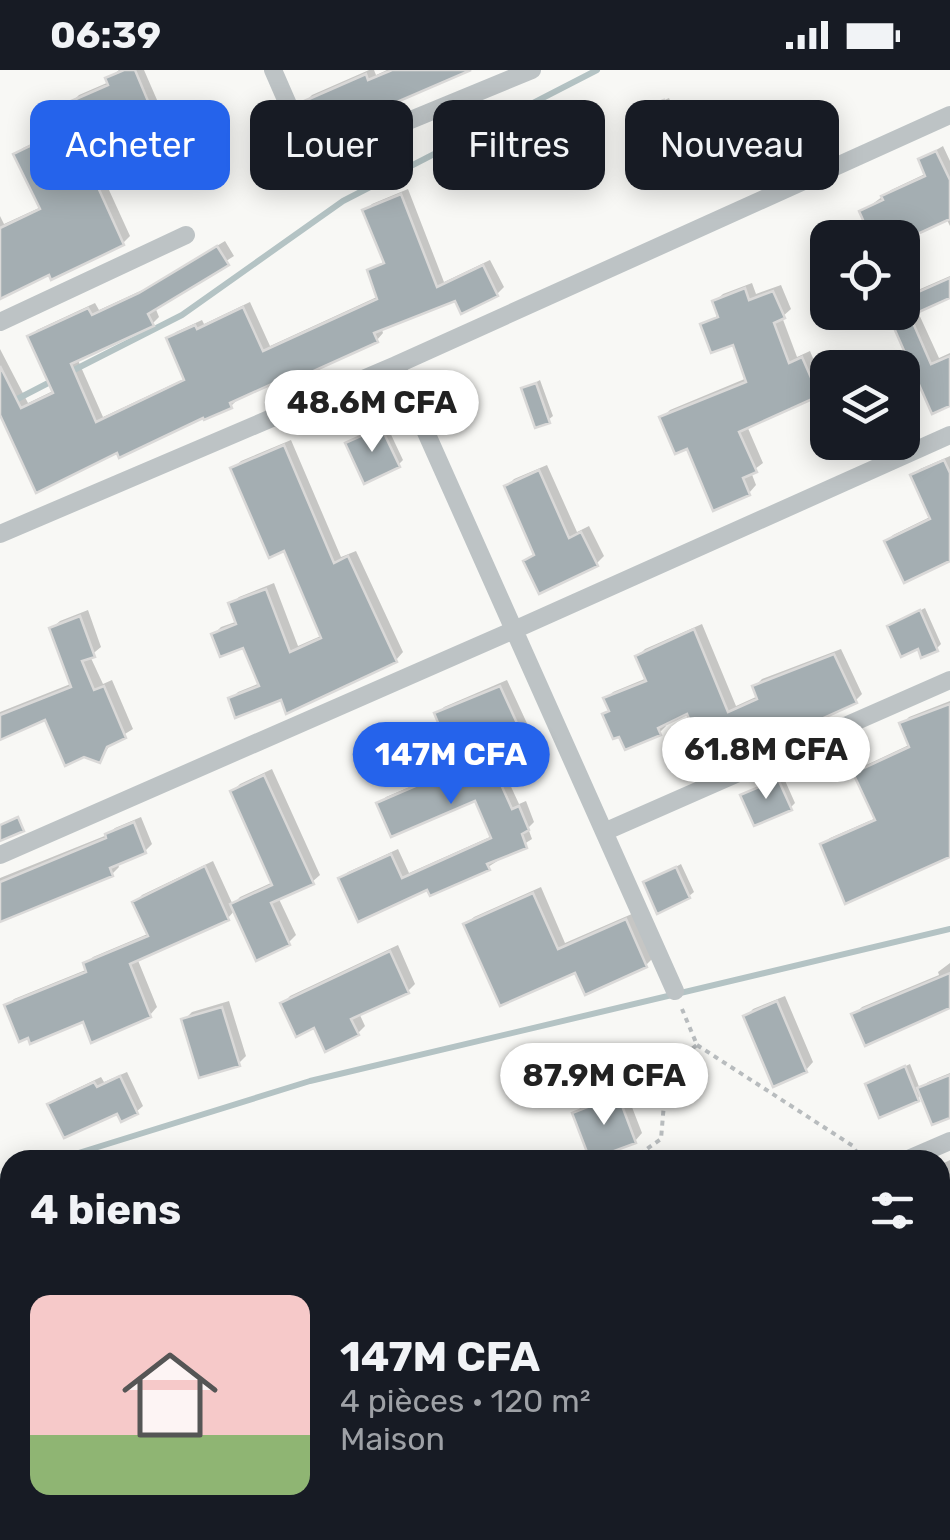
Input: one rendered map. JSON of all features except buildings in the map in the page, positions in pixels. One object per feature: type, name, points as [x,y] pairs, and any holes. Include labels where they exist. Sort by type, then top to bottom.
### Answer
[{"type":"street","points":[[273,70],[311,157],[316,160],[532,70]]},
{"type":"street","points":[[0,534],[396,365],[950,114]]},
{"type":"street","points":[[0,322],[186,234]]},
{"type":"street","points":[[396,365],[675,991]]},
{"type":"street","points":[[0,855],[950,435]]},
{"type":"street","points":[[604,832],[950,680]]},
{"type":"path","points":[[675,991],[697,1044],[855,1150]]},
{"type":"path","points":[[646,1150],[662,1139],[667,1068],[697,1044]]},
{"type":"waterway","points":[[70,372],[182,315],[343,201],[597,70]]},
{"type":"waterway","points":[[0,408],[54,380]]},
{"type":"waterway","points":[[88,1150],[310,1081],[950,929]]}]
